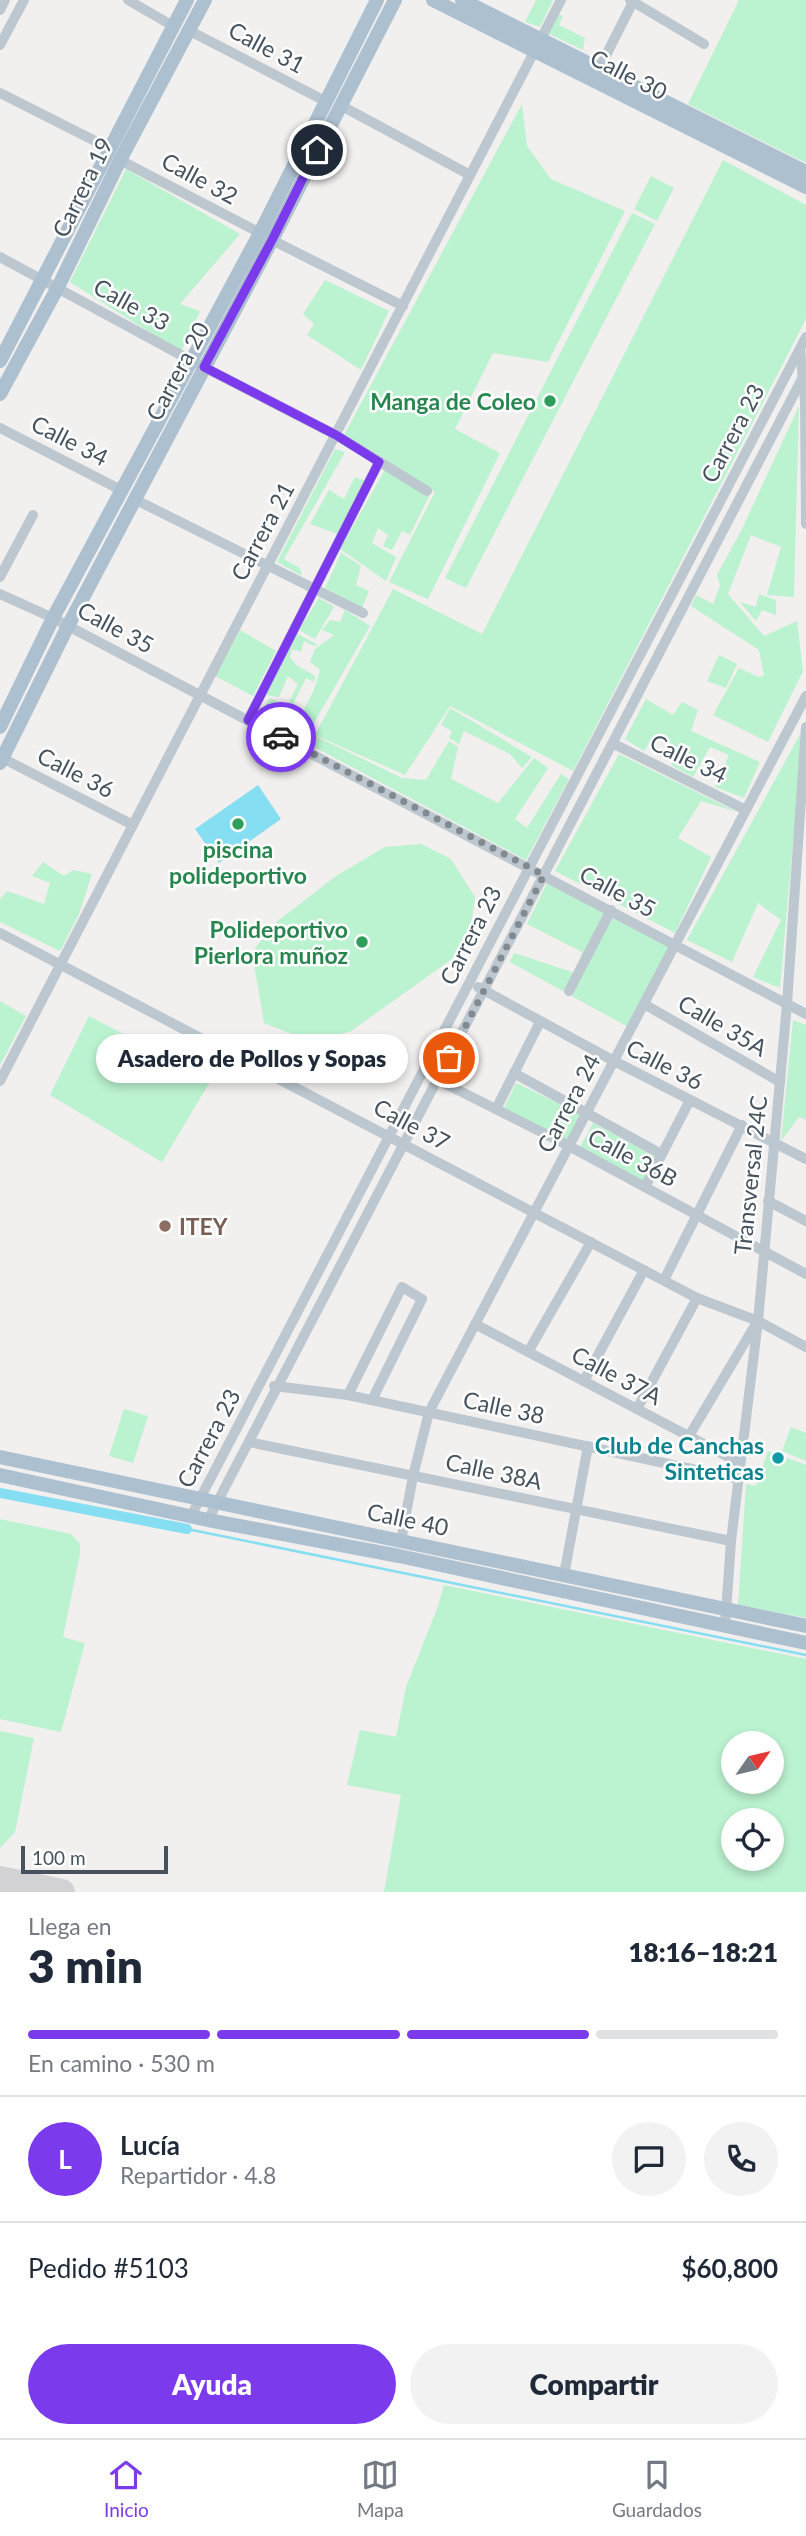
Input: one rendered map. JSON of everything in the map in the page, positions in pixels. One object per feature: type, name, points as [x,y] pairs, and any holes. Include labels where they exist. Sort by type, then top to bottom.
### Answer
[{"type":"main road","name":"Carrera 19","points":[[0,361],[187,0]]},
{"type":"main road","name":"Carrera 19","points":[[0,394],[205,0]]},
{"type":"main road","name":"Carrera 20","points":[[266,237],[325,101],[377,0]]},
{"type":"main road","name":"Carrera 20","points":[[0,727],[53,618],[121,490],[198,364],[395,0]]},
{"type":"main road","name":"Calle 30","points":[[433,0],[538,46],[599,69],[806,172]]},
{"type":"main road","name":"Calle 30","points":[[462,0],[538,46],[806,187]]},
{"type":"main road","name":"Carrera 20","points":[[1,760],[68,626],[136,500],[198,364]]},
{"type":"main road","name":"Calle 40","points":[[0,1457],[806,1626]]},
{"type":"main road","name":"Calle 40","points":[[0,1475],[208,1520],[399,1556],[806,1643]]},
{"type":"street","points":[[0,10],[5,0]]},
{"type":"street","points":[[0,45],[24,0]]},
{"type":"street","points":[[128,0],[173,26]]},
{"type":"street","name":"Carrera 21","points":[[0,1081],[561,0]]},
{"type":"street","points":[[599,69],[632,1],[704,44]]},
{"type":"street","name":"Calle 31","points":[[190,31],[325,101]]},
{"type":"street","points":[[0,93],[109,148]]},
{"type":"street","points":[[340,105],[470,175]]},
{"type":"street","name":"Calle 32","points":[[120,160],[403,306]]},
{"type":"street","name":"Calle 33","points":[[0,257],[336,435],[427,491]]},
{"type":"street","name":"Carrera 23","points":[[191,1516],[806,337]]},
{"type":"street","points":[[800,349],[806,402],[806,524]]},
{"type":"street","name":"Carrera 23","points":[[208,1520],[614,744],[804,374]]},
{"type":"street","name":"Calle 34","points":[[0,428],[121,490]]},
{"type":"street","points":[[248,720],[379,462]]},
{"type":"street","points":[[136,500],[363,613]]},
{"type":"street","points":[[0,576],[33,515]]},
{"type":"street","name":"Calle 35","points":[[0,594],[53,618],[806,1014]]},
{"type":"street","name":"Carrera 24","points":[[401,1541],[429,1412],[806,696]]},
{"type":"street","name":"Transversal 24C","points":[[725,1626],[731,1541],[758,1321],[788,1004],[806,727]]},
{"type":"street","name":"Calle 34","points":[[614,744],[746,810]]},
{"type":"street","name":"Calle 36","points":[[1,760],[133,825]]},
{"type":"street","points":[[569,991],[611,910]]},
{"type":"street","name":"Calle 37","points":[[0,933],[697,1298],[758,1321],[806,1348]]},
{"type":"street","name":"Calle 36","points":[[470,982],[614,1061],[806,1159]]},
{"type":"street","name":"Calle 35A","points":[[644,1004],[780,1082]]},
{"type":"street","points":[[496,1109],[540,1021]]},
{"type":"street","points":[[514,1073],[661,1154]]},
{"type":"street","name":"Calle 36B","points":[[438,1080],[569,1146],[806,1274]]},
{"type":"street","points":[[645,1187],[690,1100]]},
{"type":"street","points":[[664,1280],[742,1125]]},
{"type":"street","points":[[768,1200],[806,1221]]},
{"type":"street","points":[[528,1352],[591,1242]]},
{"type":"street","points":[[583,1381],[644,1270]]},
{"type":"street","points":[[348,1395],[402,1287],[422,1299],[372,1399]]},
{"type":"street","points":[[637,1409],[697,1298]]},
{"type":"street","points":[[689,1436],[758,1321]]},
{"type":"street","name":"Calle 37A","points":[[475,1324],[740,1463]]},
{"type":"street","name":"Calle 38","points":[[261,1382],[278,1388],[372,1399],[738,1479]]},
{"type":"street","name":"Calle 38A","points":[[249,1442],[731,1541]]},
{"type":"street","points":[[564,1575],[588,1447]]},
{"type":"green space","points":[[536,0],[553,0],[540,27],[525,22]]},
{"type":"green space","points":[[739,0],[806,0],[806,163],[688,104]]},
{"type":"green space","points":[[557,14],[563,16],[559,25],[585,38],[583,50],[547,33]]},
{"type":"green space","points":[[522,104],[527,146],[551,179],[625,211],[548,362],[493,353],[455,429],[500,453],[428,599],[389,582],[435,492],[344,435]]},
{"type":"green space","points":[[723,160],[806,205],[806,319],[573,771],[450,706],[405,775],[315,735],[393,589],[482,634]]},
{"type":"green space","points":[[126,169],[240,234],[180,304],[200,311],[181,352],[70,282]]},
{"type":"green space","points":[[651,176],[674,188],[657,221],[634,209]]},
{"type":"green space","name":"Manga de Coleo","points":[[632,213],[655,224],[466,588],[445,578]]},
{"type":"green space","points":[[325,280],[389,311],[361,370],[307,335],[314,324],[303,314]]},
{"type":"green space","points":[[799,406],[794,597],[767,595],[781,547],[751,535],[728,594],[764,636],[797,621],[803,671],[768,742],[713,715],[739,668],[759,677],[764,676],[759,650],[691,606],[696,595],[713,604],[720,586],[717,575],[742,529]]},
{"type":"green space","points":[[335,449],[345,452],[284,559],[300,568],[302,576],[277,562]]},
{"type":"green space","points":[[386,468],[430,494],[410,535],[402,531],[392,550],[383,546],[388,535],[378,528],[372,543],[396,557],[386,581],[340,549]]},
{"type":"green space","points":[[355,477],[365,481],[338,534],[310,524],[329,490],[344,499]]},
{"type":"green space","points":[[341,553],[361,566],[356,585],[369,591],[362,608],[325,588]]},
{"type":"green space","points":[[759,594],[776,600],[776,615],[762,610],[756,621],[740,602],[756,607]]},
{"type":"green space","points":[[319,598],[334,607],[315,639],[299,630]]},
{"type":"green space","points":[[345,610],[370,626],[304,740],[258,717],[270,698],[302,713],[314,690],[320,670],[310,662],[315,649],[334,635],[322,630],[330,620],[340,622]]},
{"type":"green space","points":[[240,630],[276,651],[253,696],[215,676]]},
{"type":"green space","points":[[296,633],[318,645],[304,641],[301,652],[292,649],[290,657],[296,665],[315,676],[314,682],[306,678],[292,706],[288,704],[298,684],[288,676],[279,697],[266,695]]},
{"type":"green space","points":[[719,655],[737,664],[726,688],[707,681]]},
{"type":"green space","points":[[646,699],[673,715],[682,702],[698,710],[691,731],[760,762],[744,798],[715,787],[729,755],[710,747],[693,777],[671,765],[679,749],[654,736],[644,751],[625,739]]},
{"type":"green space","points":[[450,708],[532,757],[522,768],[510,754],[464,731],[459,744],[449,738],[452,731],[441,725]]},
{"type":"green space","points":[[803,729],[780,988],[753,977],[781,920],[758,903],[732,962],[687,940]]},
{"type":"green space","points":[[309,733],[402,778],[426,780],[449,741],[458,747],[451,779],[498,803],[534,758],[548,768],[515,819],[527,828],[561,774],[569,779],[526,860],[305,742]]},
{"type":"green space","points":[[619,754],[737,812],[701,801],[678,838],[711,857],[675,933],[555,871]]},
{"type":"green space","name":"Polideportivo Pierlora muñoz","points":[[421,844],[451,859],[475,897],[470,933],[452,959],[351,1031],[312,1042],[264,1023],[252,952],[275,923],[336,876],[385,847]]},
{"type":"green space","points":[[43,862],[64,876],[73,870],[92,874],[79,914],[60,951],[0,922],[0,899],[7,891],[44,904],[50,883],[32,876]]},
{"type":"green space","points":[[547,883],[669,947],[628,1027],[510,962],[514,953],[575,973],[582,952],[527,924]]},
{"type":"green space","points":[[0,1001],[26,1016],[0,1065]]},
{"type":"green space","points":[[89,1016],[211,1080],[162,1162],[50,1095]]},
{"type":"green space","points":[[793,1020],[806,1025],[806,1120],[799,1117],[781,1141]]},
{"type":"green space","points":[[516,1083],[581,1114],[567,1142],[503,1110]]},
{"type":"green space","points":[[593,1123],[658,1158],[644,1184],[579,1149]]},
{"type":"green space","points":[[124,1409],[148,1416],[133,1463],[109,1456]]},
{"type":"green space","points":[[791,1427],[806,1433],[806,1461],[782,1451]]},
{"type":"green space","points":[[768,1451],[806,1465],[806,1618],[738,1605],[746,1484],[756,1486]]},
{"type":"green space","points":[[0,1519],[71,1534],[80,1544],[63,1637],[85,1643],[61,1732],[0,1719]]},
{"type":"green space","points":[[444,1585],[806,1659],[806,1892],[384,1892],[401,1795],[347,1785],[360,1730],[396,1737],[406,1687]]},
{"type":"green space","points":[[0,1731],[34,1738],[15,1832],[0,1848]]},
{"type":"water","name":"piscina polideportivo","points":[[258,785],[281,819],[219,863],[195,829]]},
{"type":"waterway","points":[[0,1493],[187,1529]]},
{"type":"waterway","points":[[187,1529],[806,1655]]},
{"type":"taxiway","points":[[0,1879],[62,1892]]},
{"type":"way so far","points":[[281,737],[544,875],[449,1058]]},
{"type":"place","name":"Manga de Coleo","points":[[550,401]]},
{"type":"place","name":"piscina polideportivo","points":[[238,824]]},
{"type":"place","name":"Polideportivo Pierlora muñoz","points":[[362,942]]},
{"type":"place","name":"Asadero de Pollos y Sopas","points":[[449,1058]]},
{"type":"place","name":"ITEY","points":[[165,1226]]},
{"type":"place","name":"Club de Canchas Sinteticas","points":[[778,1458]]},
{"type":"route","points":[[281,737],[248,720],[379,462],[336,435],[204,367],[317,150]]}]
